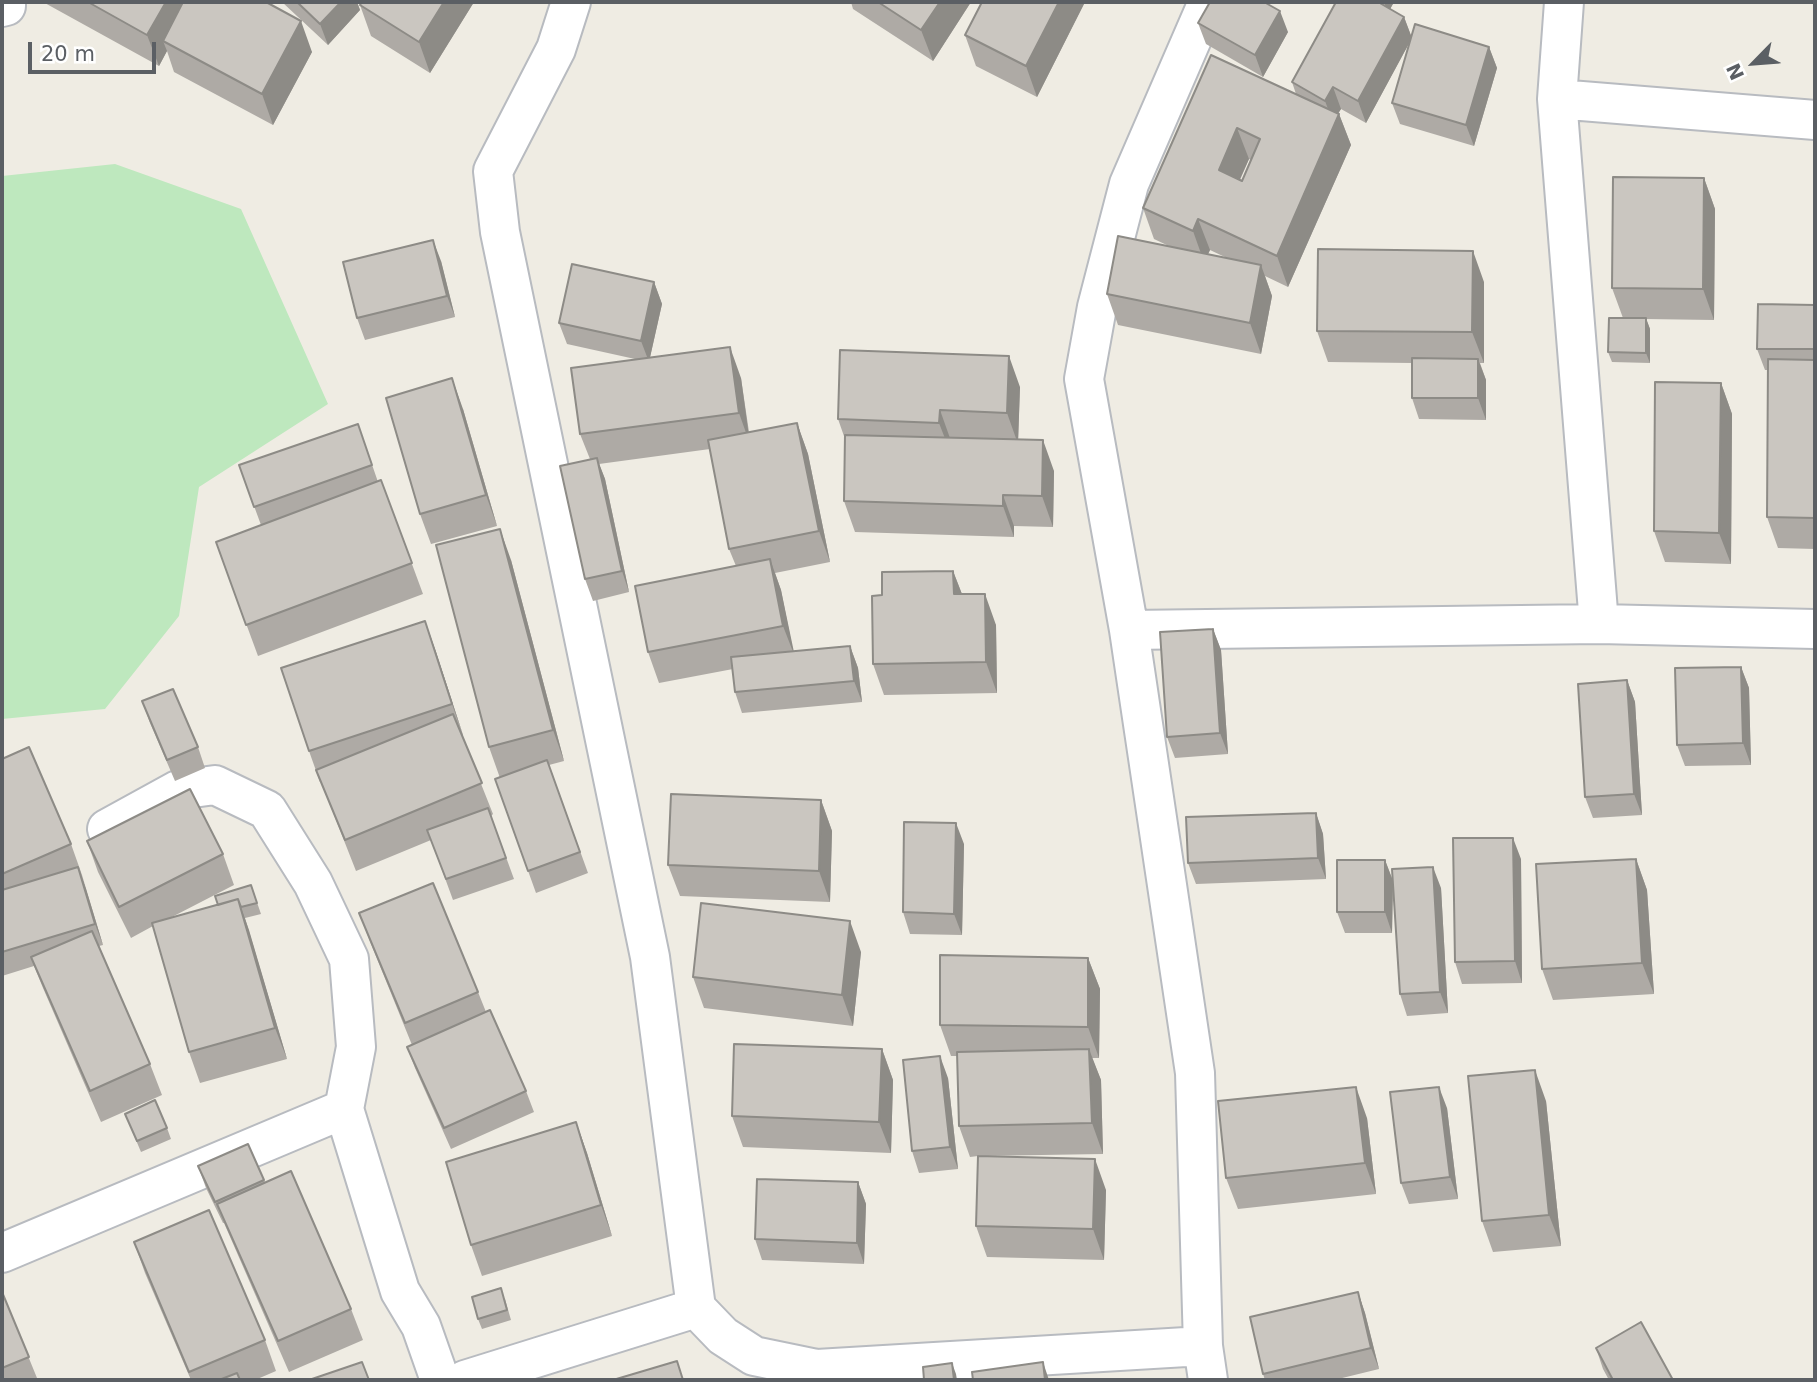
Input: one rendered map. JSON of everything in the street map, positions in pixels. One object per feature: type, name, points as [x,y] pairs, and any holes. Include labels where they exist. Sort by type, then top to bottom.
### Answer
[{"type":"street","points":[[2,8],[6,6],[6,2]]},
{"type":"street","points":[[571,2],[556,50],[493,171],[500,232],[650,957],[696,1308],[723,1336],[754,1356],[817,1369],[1206,1363],[1195,1073],[1129,630],[1084,379],[1097,307],[1129,184],[1208,2]]},
{"type":"street","points":[[1564,2],[1557,99],[1599,624]]},
{"type":"street","points":[[1557,99],[1815,120]]},
{"type":"street","points":[[1129,630],[1599,624],[1815,629]]},
{"type":"street","points":[[107,829],[178,790],[215,785],[267,810],[313,883],[349,959],[356,1047],[344,1109],[400,1291],[421,1326],[440,1380]]},
{"type":"street","points":[[2,1253],[344,1109]]},
{"type":"street","points":[[465,1380],[696,1308]]},
{"type":"green space","points":[[115,164],[241,209],[328,404],[199,487],[179,616],[105,709],[2,719],[2,176]]},
{"type":"building","points":[[88,2],[166,2],[147,35]]},
{"type":"building","points":[[183,2],[266,2],[301,21],[262,94],[163,41]]},
{"type":"building","points":[[297,2],[341,2],[320,24]]},
{"type":"building","points":[[362,2],[444,2],[419,42],[360,5]]},
{"type":"building","points":[[878,2],[940,2],[921,30]]},
{"type":"building","points":[[982,2],[1059,2],[1026,66],[965,35]]},
{"type":"building","points":[[1210,2],[1264,2],[1280,11],[1255,55],[1198,23]]},
{"type":"building","points":[[1336,2],[1378,2],[1404,17],[1358,101],[1333,87],[1325,101],[1292,82]]},
{"type":"building","points":[[1415,24],[1489,47],[1466,125],[1392,103]]},
{"type":"building","points":[[1211,55],[1339,114],[1277,256],[1198,219],[1193,231],[1143,208]],"holes":[[[1237,128],[1260,139],[1242,181],[1219,170]]]},
{"type":"building","points":[[1613,177],[1704,178],[1703,289],[1612,288]]},
{"type":"building","points":[[1118,236],[1261,265],[1250,323],[1107,294]]},
{"type":"building","points":[[433,240],[447,296],[357,318],[343,262]]},
{"type":"building","points":[[1318,249],[1473,251],[1472,332],[1317,331]]},
{"type":"building","points":[[572,264],[654,282],[641,341],[559,323]]},
{"type":"building","points":[[1758,304],[1815,305],[1815,349],[1757,349]]},
{"type":"building","points":[[1609,318],[1646,318],[1646,353],[1608,352]]},
{"type":"building","points":[[730,347],[739,413],[580,434],[571,368]]},
{"type":"building","points":[[840,350],[1009,356],[1007,413],[940,410],[939,423],[838,419]]},
{"type":"building","points":[[1412,358],[1478,359],[1478,398],[1412,398]]},
{"type":"building","points":[[1768,359],[1815,360],[1815,518],[1767,517]]},
{"type":"building","points":[[452,378],[486,495],[420,514],[386,398]]},
{"type":"building","points":[[1655,382],[1721,383],[1719,533],[1654,531]]},
{"type":"building","points":[[797,423],[819,531],[729,549],[708,440]]},
{"type":"building","points":[[358,424],[372,465],[254,507],[239,465]]},
{"type":"building","points":[[845,435],[1043,440],[1042,496],[1003,495],[1003,506],[844,501]]},
{"type":"building","points":[[597,458],[622,571],[585,579],[560,466]]},
{"type":"building","points":[[381,480],[412,563],[246,625],[216,542]]},
{"type":"building","points":[[500,529],[553,730],[489,747],[436,545]]},
{"type":"building","points":[[770,559],[783,626],[648,652],[635,586]]},
{"type":"building","points":[[953,571],[954,594],[985,594],[986,662],[873,664],[872,596],[882,595],[882,572]]},
{"type":"building","points":[[425,621],[452,704],[309,751],[281,668]]},
{"type":"building","points":[[1213,629],[1220,733],[1167,737],[1160,632]]},
{"type":"building","points":[[850,646],[854,681],[735,692],[731,657]]},
{"type":"building","points":[[1741,667],[1743,743],[1677,745],[1675,668]]},
{"type":"building","points":[[1627,680],[1634,794],[1585,797],[1578,684]]},
{"type":"building","points":[[173,689],[198,747],[167,760],[142,701]]},
{"type":"building","points":[[453,714],[482,783],[345,840],[316,770]]},
{"type":"building","points":[[29,747],[71,844],[2,874],[2,759]]},
{"type":"building","points":[[547,760],[580,852],[528,871],[495,779]]},
{"type":"building","points":[[190,789],[223,854],[119,907],[87,841]]},
{"type":"building","points":[[671,794],[821,800],[819,871],[668,865]]},
{"type":"building","points":[[488,808],[506,858],[446,879],[427,830]]},
{"type":"building","points":[[1316,813],[1318,858],[1188,863],[1186,817]]},
{"type":"building","points":[[904,822],[956,823],[954,914],[903,912]]},
{"type":"building","points":[[1453,838],[1513,838],[1515,961],[1455,962]]},
{"type":"building","points":[[1636,859],[1642,963],[1542,969],[1536,864]]},
{"type":"building","points":[[1337,860],[1385,860],[1385,912],[1337,912]]},
{"type":"building","points":[[78,867],[95,924],[2,952],[2,890]]},
{"type":"building","points":[[1433,867],[1440,992],[1400,994],[1392,869]]},
{"type":"building","points":[[433,883],[478,992],[405,1023],[359,913]]},
{"type":"building","points":[[251,885],[257,903],[241,907],[238,899],[218,905],[215,896]]},
{"type":"building","points":[[238,899],[275,1028],[189,1052],[152,923]]},
{"type":"building","points":[[701,903],[850,921],[842,995],[693,977]]},
{"type":"building","points":[[92,931],[150,1064],[90,1091],[31,957]]},
{"type":"building","points":[[940,955],[1088,958],[1088,1027],[940,1025]]},
{"type":"building","points":[[490,1010],[526,1091],[444,1128],[407,1047]]},
{"type":"building","points":[[734,1044],[882,1049],[879,1122],[732,1116]]},
{"type":"building","points":[[1089,1049],[1092,1123],[959,1126],[957,1052]]},
{"type":"building","points":[[940,1056],[950,1147],[912,1151],[903,1060]]},
{"type":"building","points":[[1535,1070],[1549,1215],[1482,1221],[1468,1076]]},
{"type":"building","points":[[1356,1087],[1365,1163],[1226,1178],[1218,1101]]},
{"type":"building","points":[[1439,1087],[1450,1177],[1401,1183],[1390,1092]]},
{"type":"building","points":[[155,1100],[167,1128],[137,1141],[125,1114]]},
{"type":"building","points":[[576,1122],[601,1205],[471,1245],[446,1162]]},
{"type":"building","points":[[248,1144],[264,1180],[215,1202],[198,1166]]},
{"type":"building","points":[[978,1156],[1095,1159],[1093,1229],[976,1226]]},
{"type":"building","points":[[291,1171],[351,1309],[278,1341],[217,1204]]},
{"type":"building","points":[[757,1179],[858,1182],[857,1243],[755,1239]]},
{"type":"building","points":[[209,1210],[265,1340],[189,1372],[134,1242]]},
{"type":"building","points":[[501,1288],[507,1310],[478,1319],[472,1297]]},
{"type":"building","points":[[2,1292],[29,1357],[2,1368]]},
{"type":"building","points":[[1358,1292],[1371,1348],[1263,1374],[1250,1317]]},
{"type":"building","points":[[1641,1322],[1673,1380],[1613,1380],[1596,1348]]},
{"type":"building","points":[[677,1361],[683,1380],[613,1380]]},
{"type":"building","points":[[362,1362],[369,1380],[309,1380]]},
{"type":"building","points":[[1043,1362],[1045,1380],[973,1380],[972,1372]]},
{"type":"building","points":[[952,1363],[954,1380],[924,1380],[923,1367]]},
{"type":"building","points":[[237,1373],[240,1380],[219,1380]]}]
